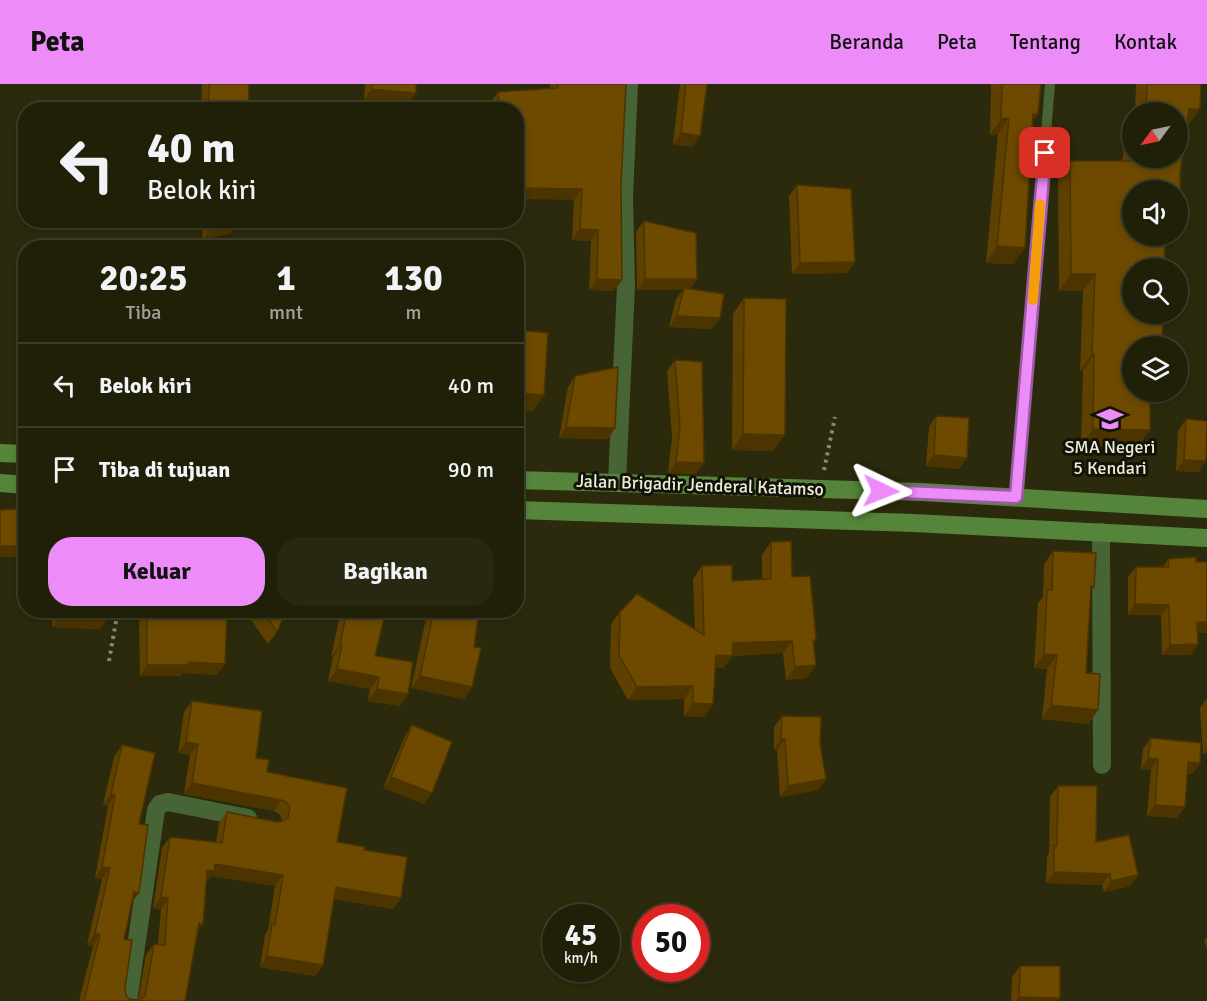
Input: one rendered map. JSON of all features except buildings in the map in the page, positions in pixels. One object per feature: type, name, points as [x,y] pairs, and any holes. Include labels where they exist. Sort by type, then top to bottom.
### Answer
[{"type":"main road","points":[[0,453],[18,454]]},
{"type":"main road","name":"Jalan Brigadir Jenderal Katamso","points":[[524,480],[1016,497],[1207,509]]},
{"type":"main road","points":[[0,483],[18,484]]},
{"type":"main road","name":"Jalan Brigadir Jenderal Katamso","points":[[524,510],[1207,538]]},
{"type":"street","points":[[618,482],[626,285],[624,197],[629,84]]},
{"type":"street","points":[[1101,532],[1102,765]]},
{"type":"street","points":[[128,1001],[156,810],[160,804],[168,802],[271,822]]},
{"type":"lane","points":[[1016,497],[1050,84]]},
{"type":"path","points":[[820,489],[835,417]]},
{"type":"path","points":[[109,661],[117,618]]},
{"type":"slow traffic","points":[[1033,300],[1040,204]]},
{"type":"place","name":"SMA Negeri 5 Kendari","points":[[1110,419]]},
{"type":"route","points":[[881,491],[1016,497],[1045,153]]}]
